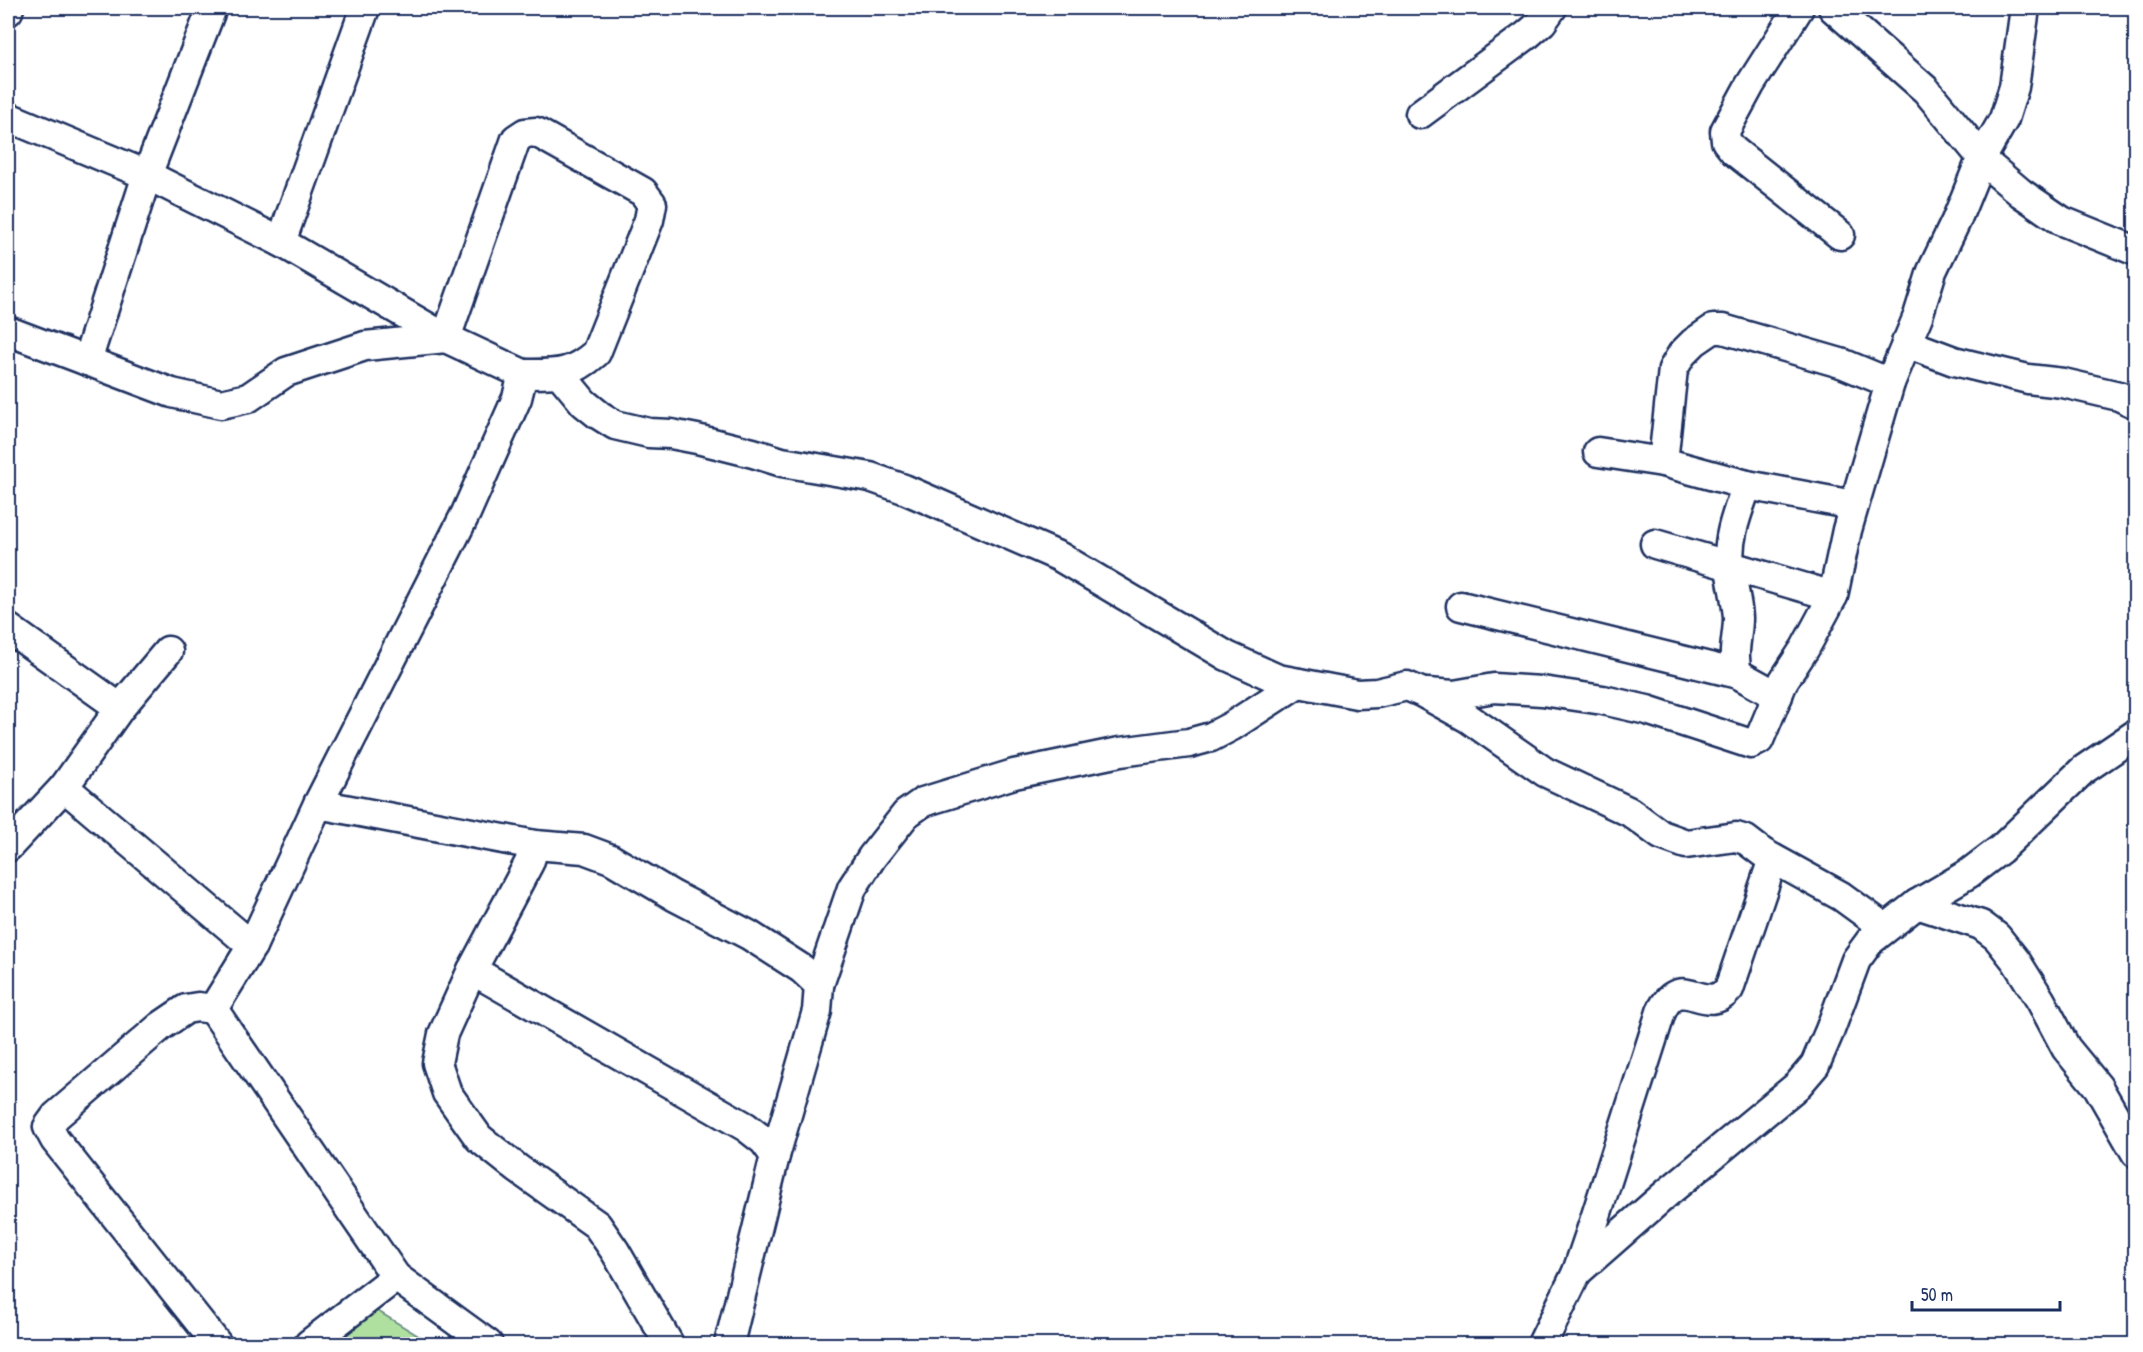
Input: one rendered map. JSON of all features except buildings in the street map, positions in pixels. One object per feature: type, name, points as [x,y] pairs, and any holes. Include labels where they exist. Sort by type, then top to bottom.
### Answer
[{"type":"street","points":[[87,361],[147,175],[212,8]]},
{"type":"street","points":[[281,242],[365,8]]},
{"type":"street","points":[[1420,114],[1527,35],[1542,22],[1552,8]]},
{"type":"street","points":[[1799,8],[1736,109],[1725,131],[1726,141],[1734,151],[1840,235]]},
{"type":"street","points":[[1833,8],[1926,90],[1988,165],[2020,193],[2062,220],[2136,250]]},
{"type":"street","points":[[1423,693],[1454,695],[1494,688],[1552,692],[1647,710],[1751,744],[1759,740],[1784,680],[1805,648],[1833,596],[1853,505],[1890,383],[1918,316],[1932,271],[1956,221],[1982,157],[2004,119],[2014,87],[2025,22],[2025,8]]},
{"type":"street","points":[[8,117],[147,175],[281,242],[446,338],[523,374],[560,374],[583,364],[596,352],[649,220],[652,204],[643,192],[536,132],[525,133],[516,140],[446,338]]},
{"type":"street","points":[[1664,462],[1673,369],[1682,354],[1694,342],[1713,329],[1723,329],[1844,364],[1890,383]]},
{"type":"street","points":[[8,331],[172,393],[220,404],[248,398],[286,372],[365,346],[446,338]]},
{"type":"street","points":[[1906,343],[1954,361],[2028,379],[2119,396],[2136,404]]},
{"type":"street","points":[[213,1010],[252,946],[318,804],[466,513],[517,398],[523,374]]},
{"type":"street","points":[[560,374],[598,416],[615,425],[649,433],[697,439],[782,462],[870,477],[904,489],[1060,557],[1243,664],[1278,679],[1357,694],[1377,693],[1407,686],[1460,714],[1545,772],[1630,812],[1662,835],[1686,844],[1736,837],[1746,840],[1773,859],[1841,896],[1885,928]]},
{"type":"street","points":[[1598,452],[1664,462],[1747,484],[1853,505]]},
{"type":"street","points":[[1738,674],[1734,664],[1738,620],[1730,567],[1730,549],[1734,525],[1747,484]]},
{"type":"street","points":[[1655,544],[1833,596]]},
{"type":"street","points":[[1461,606],[1738,674],[1778,696]]},
{"type":"street","points":[[8,628],[120,708]]},
{"type":"street","points":[[8,847],[64,787],[120,708],[168,651]]},
{"type":"street","points":[[729,1344],[775,1156],[816,1011],[819,985],[852,888],[872,857],[906,814],[923,802],[1014,774],[1120,752],[1211,737],[1299,683]]},
{"type":"street","points":[[1577,1272],[1797,1086],[1815,1065],[1856,960],[1870,941],[1917,904],[1968,874],[2001,849],[2083,770],[2136,734]]},
{"type":"street","points":[[64,787],[252,946]]},
{"type":"street","points":[[318,804],[535,845],[584,849],[611,859],[674,896],[750,935],[802,969],[819,985]]},
{"type":"street","points":[[535,845],[529,863],[472,970],[442,1034],[437,1063],[447,1093],[479,1138],[518,1169],[597,1225],[615,1251],[669,1344]]},
{"type":"street","points":[[1542,1344],[1577,1272],[1665,1002],[1680,992],[1711,999],[1718,998],[1729,989],[1773,859]]},
{"type":"street","points":[[1917,904],[1981,925],[1997,937],[2016,961],[2041,1000],[2066,1048],[2098,1086],[2136,1153]]},
{"type":"street","points":[[472,970],[746,1127],[764,1141],[775,1156]]},
{"type":"street","points":[[217,1344],[55,1140],[48,1127],[56,1116],[161,1026],[186,1009],[198,1007],[213,1010],[396,1277],[488,1344]]},
{"type":"street","points":[[309,1344],[396,1277]]},
{"type":"green space","points":[[376,1310],[432,1344],[331,1344]]}]
